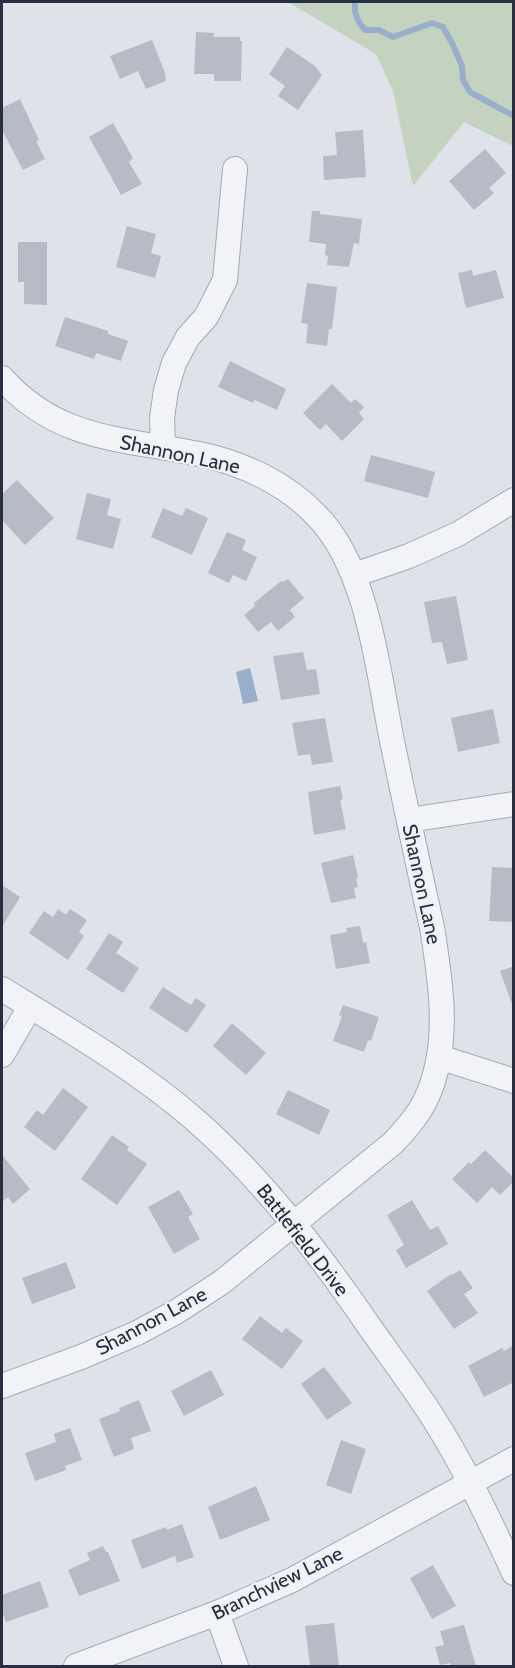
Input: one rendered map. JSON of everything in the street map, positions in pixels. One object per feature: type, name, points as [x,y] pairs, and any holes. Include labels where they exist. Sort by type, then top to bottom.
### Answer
[{"type":"street","points":[[163,447],[162,418],[166,390],[174,363],[188,337],[206,317],[225,279],[235,169]]},
{"type":"street","name":"Shannon Lane","points":[[2,378],[37,410],[64,425],[98,437],[163,447],[241,466],[292,494],[318,516],[339,546],[354,575],[369,627],[432,927],[439,974],[441,1022],[439,1057],[426,1100],[412,1123],[393,1143],[222,1282],[176,1312],[137,1333],[81,1357],[2,1386]]},
{"type":"street","points":[[354,575],[409,556],[458,534],[513,500]]},
{"type":"street","points":[[409,820],[513,804]]},
{"type":"street","name":"Battlefield Drive","points":[[2,989],[99,1050],[191,1117],[223,1145],[294,1224],[337,1280],[432,1416],[471,1483],[513,1573]]},
{"type":"street","points":[[2,1055],[30,1007]]},
{"type":"street","points":[[439,1057],[513,1081]]},
{"type":"street","name":"Branchview Lane","points":[[76,1666],[217,1613],[292,1580],[513,1459]]},
{"type":"street","points":[[217,1613],[236,1666]]},
{"type":"green space","points":[[288,2],[513,2],[513,146],[464,122],[413,186],[393,91],[376,54]]},
{"type":"water","points":[[250,668],[258,701],[243,704],[236,672]]},
{"type":"building","points":[[196,32],[214,33],[214,37],[240,37],[242,41],[241,81],[214,81],[214,74],[194,74]]},
{"type":"building","points":[[152,40],[166,81],[146,89],[138,71],[120,79],[110,56]]},
{"type":"building","points":[[287,47],[315,66],[322,75],[298,110],[278,96],[285,86],[269,74]]},
{"type":"building","points":[[20,99],[45,159],[23,170],[2,130],[2,108]]},
{"type":"building","points":[[113,123],[133,158],[129,162],[142,184],[121,195],[89,137]]},
{"type":"building","points":[[363,130],[366,177],[324,180],[323,156],[337,155],[335,132]]},
{"type":"building","points":[[485,149],[506,173],[489,188],[494,193],[474,210],[449,181]]},
{"type":"building","points":[[312,211],[362,219],[359,244],[354,243],[349,267],[327,265],[326,244],[309,242]]},
{"type":"building","points":[[127,226],[156,234],[151,253],[161,256],[155,278],[116,267]]},
{"type":"building","points":[[18,242],[47,242],[47,305],[24,304],[24,282],[18,282]]},
{"type":"building","points":[[472,270],[473,276],[496,270],[504,298],[466,308],[458,273]]},
{"type":"building","points":[[307,283],[337,287],[332,329],[329,329],[327,346],[306,343],[308,324],[301,323]]},
{"type":"building","points":[[65,317],[108,331],[108,334],[128,341],[121,361],[96,353],[94,359],[55,346]]},
{"type":"building","points":[[230,361],[286,389],[277,410],[255,400],[253,403],[218,387]]},
{"type":"building","points":[[332,384],[351,403],[355,399],[364,407],[359,413],[364,419],[342,441],[326,424],[320,430],[303,413]]},
{"type":"building","points":[[371,455],[435,472],[428,498],[364,481]]},
{"type":"building","points":[[17,480],[54,518],[25,545],[2,520],[2,494]]},
{"type":"building","points":[[87,493],[111,499],[107,515],[121,519],[113,549],[76,539]]},
{"type":"building","points":[[163,508],[182,516],[186,508],[208,518],[192,555],[151,537]]},
{"type":"building","points":[[227,532],[246,540],[242,550],[257,557],[246,581],[233,575],[229,583],[208,573]]},
{"type":"building","points":[[288,579],[304,598],[290,610],[295,617],[278,631],[271,622],[258,632],[244,615],[255,606],[254,603],[281,581]]},
{"type":"building","points":[[456,596],[468,660],[447,664],[442,642],[432,643],[424,602]]},
{"type":"building","points":[[303,652],[307,670],[316,669],[320,694],[281,700],[273,656]]},
{"type":"building","points":[[493,709],[500,743],[458,752],[451,718]]},
{"type":"building","points":[[325,718],[333,762],[312,765],[310,754],[298,756],[292,723]]},
{"type":"building","points":[[340,786],[343,799],[340,800],[346,829],[314,835],[308,792]]},
{"type":"building","points":[[353,855],[358,877],[356,879],[358,887],[354,888],[356,898],[331,903],[321,863]]},
{"type":"building","points":[[492,867],[514,868],[514,922],[489,921]]},
{"type":"building","points":[[2,885],[20,897],[2,927]]},
{"type":"building","points":[[58,909],[66,915],[70,909],[87,920],[79,932],[84,936],[68,960],[29,933],[44,911],[53,917]]},
{"type":"building","points":[[360,926],[370,963],[336,969],[330,935],[347,932],[346,928]]},
{"type":"building","points":[[109,933],[123,942],[116,953],[139,968],[123,993],[86,969]]},
{"type":"building","points":[[514,966],[514,1007],[513,1007],[500,971]]},
{"type":"building","points":[[163,987],[191,1005],[196,998],[206,1005],[187,1033],[149,1008]]},
{"type":"building","points":[[343,1005],[379,1017],[371,1041],[368,1040],[364,1052],[333,1041],[342,1016],[339,1015]]},
{"type":"building","points":[[232,1023],[266,1053],[246,1075],[213,1046]]},
{"type":"building","points":[[63,1088],[88,1107],[55,1151],[24,1127],[37,1110],[43,1115]]},
{"type":"building","points":[[288,1090],[330,1110],[319,1135],[276,1114]]},
{"type":"building","points":[[112,1135],[129,1147],[127,1150],[147,1164],[117,1205],[81,1179]]},
{"type":"building","points":[[485,1150],[514,1178],[514,1181],[500,1195],[492,1187],[477,1203],[452,1179]]},
{"type":"building","points":[[2,1155],[30,1189],[13,1204],[8,1197],[2,1202]]},
{"type":"building","points":[[179,1190],[193,1214],[188,1217],[200,1239],[174,1254],[148,1207]]},
{"type":"building","points":[[412,1200],[430,1230],[438,1226],[448,1244],[406,1268],[396,1250],[404,1245],[387,1215]]},
{"type":"building","points":[[66,1262],[76,1288],[32,1304],[22,1278]]},
{"type":"building","points":[[460,1270],[473,1288],[464,1294],[478,1313],[454,1329],[427,1291]]},
{"type":"building","points":[[260,1316],[282,1333],[286,1328],[303,1341],[282,1369],[242,1339]]},
{"type":"building","points":[[514,1345],[514,1382],[484,1397],[468,1366],[502,1348],[504,1351]]},
{"type":"building","points":[[324,1367],[352,1403],[327,1420],[301,1384]]},
{"type":"building","points":[[211,1370],[224,1395],[184,1416],[171,1391]]},
{"type":"building","points":[[139,1400],[151,1431],[131,1438],[134,1449],[114,1457],[99,1419]]},
{"type":"building","points":[[70,1428],[82,1460],[65,1466],[66,1470],[35,1481],[25,1453],[56,1442],[54,1434]]},
{"type":"building","points":[[341,1440],[366,1449],[351,1494],[326,1485]]},
{"type":"building","points":[[256,1486],[270,1520],[220,1540],[208,1507]]},
{"type":"building","points":[[182,1524],[194,1557],[177,1563],[175,1556],[142,1569],[131,1540],[166,1527],[167,1530]]},
{"type":"building","points":[[103,1546],[108,1552],[120,1581],[79,1596],[68,1570],[90,1560],[87,1553]]},
{"type":"building","points":[[433,1565],[456,1606],[432,1619],[410,1578]]},
{"type":"building","points":[[40,1581],[49,1607],[6,1622],[2,1611],[2,1595]]},
{"type":"building","points":[[334,1623],[339,1666],[310,1666],[305,1626]]},
{"type":"building","points":[[464,1625],[476,1666],[451,1666],[450,1663],[440,1665],[435,1647],[444,1645],[440,1631]]},
{"type":"waterway","points":[[355,2],[357,17],[365,30],[379,30],[393,37],[432,23],[443,27],[462,66],[463,80],[470,92],[514,116]]}]
